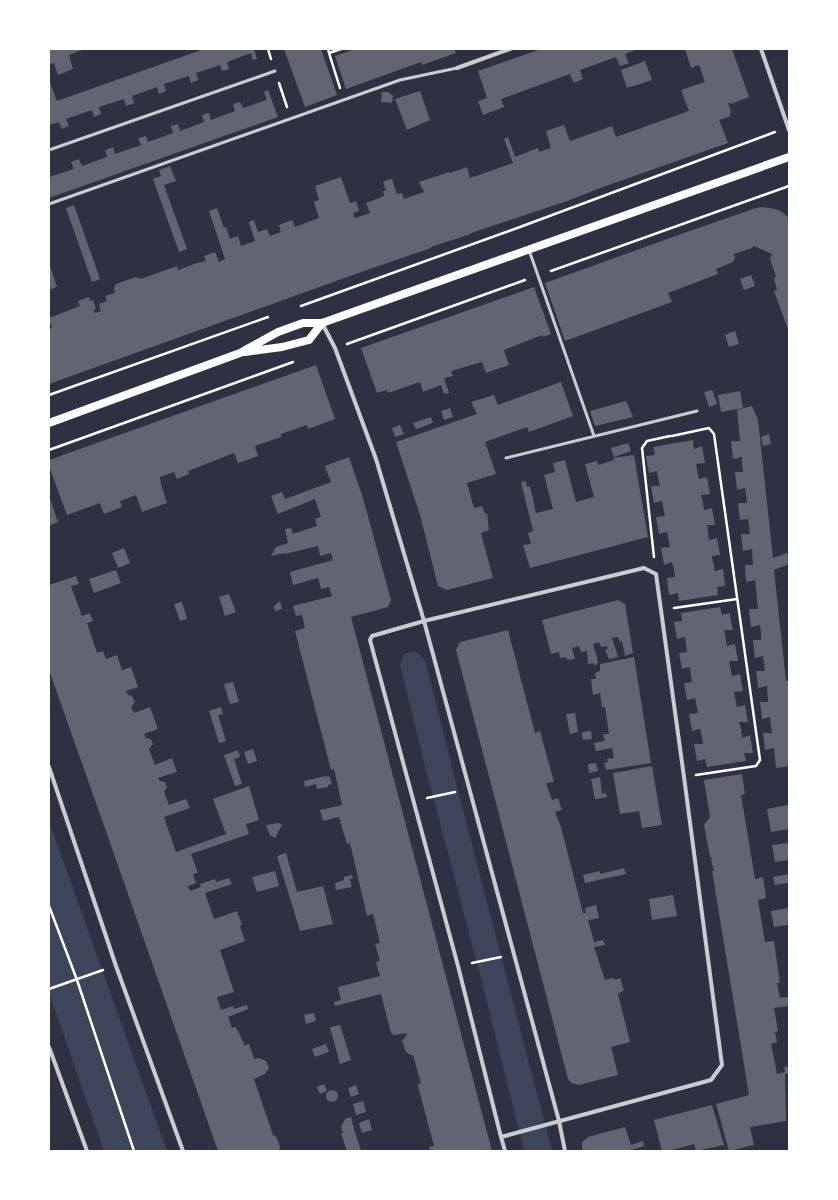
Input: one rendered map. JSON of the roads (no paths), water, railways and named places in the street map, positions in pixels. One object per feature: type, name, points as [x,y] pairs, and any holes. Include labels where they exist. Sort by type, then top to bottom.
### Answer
[{"type":"main road","points":[[49,423],[240,353],[278,332],[303,323],[322,322],[789,157]]},
{"type":"main road","points":[[240,353],[282,347],[309,340],[322,322]]},
{"type":"street","points":[[457,68],[510,49]]},
{"type":"street","points":[[761,49],[789,128]]},
{"type":"street","points":[[322,322],[335,348],[376,460],[424,621],[559,1121],[565,1151]]},
{"type":"street","points":[[501,1137],[711,1080],[722,1065],[656,574],[644,568],[424,621],[372,636],[370,640],[458,966],[501,1137],[505,1151]]},
{"type":"street","points":[[49,767],[116,966],[183,1151]]},
{"type":"street","points":[[49,1047],[87,1151]]},
{"type":"lane","points":[[49,204],[400,80],[457,68]]},
{"type":"lane","points":[[49,150],[275,72]]},
{"type":"lane","points":[[529,249],[594,436]]},
{"type":"lane","points":[[506,458],[697,411]]}]
